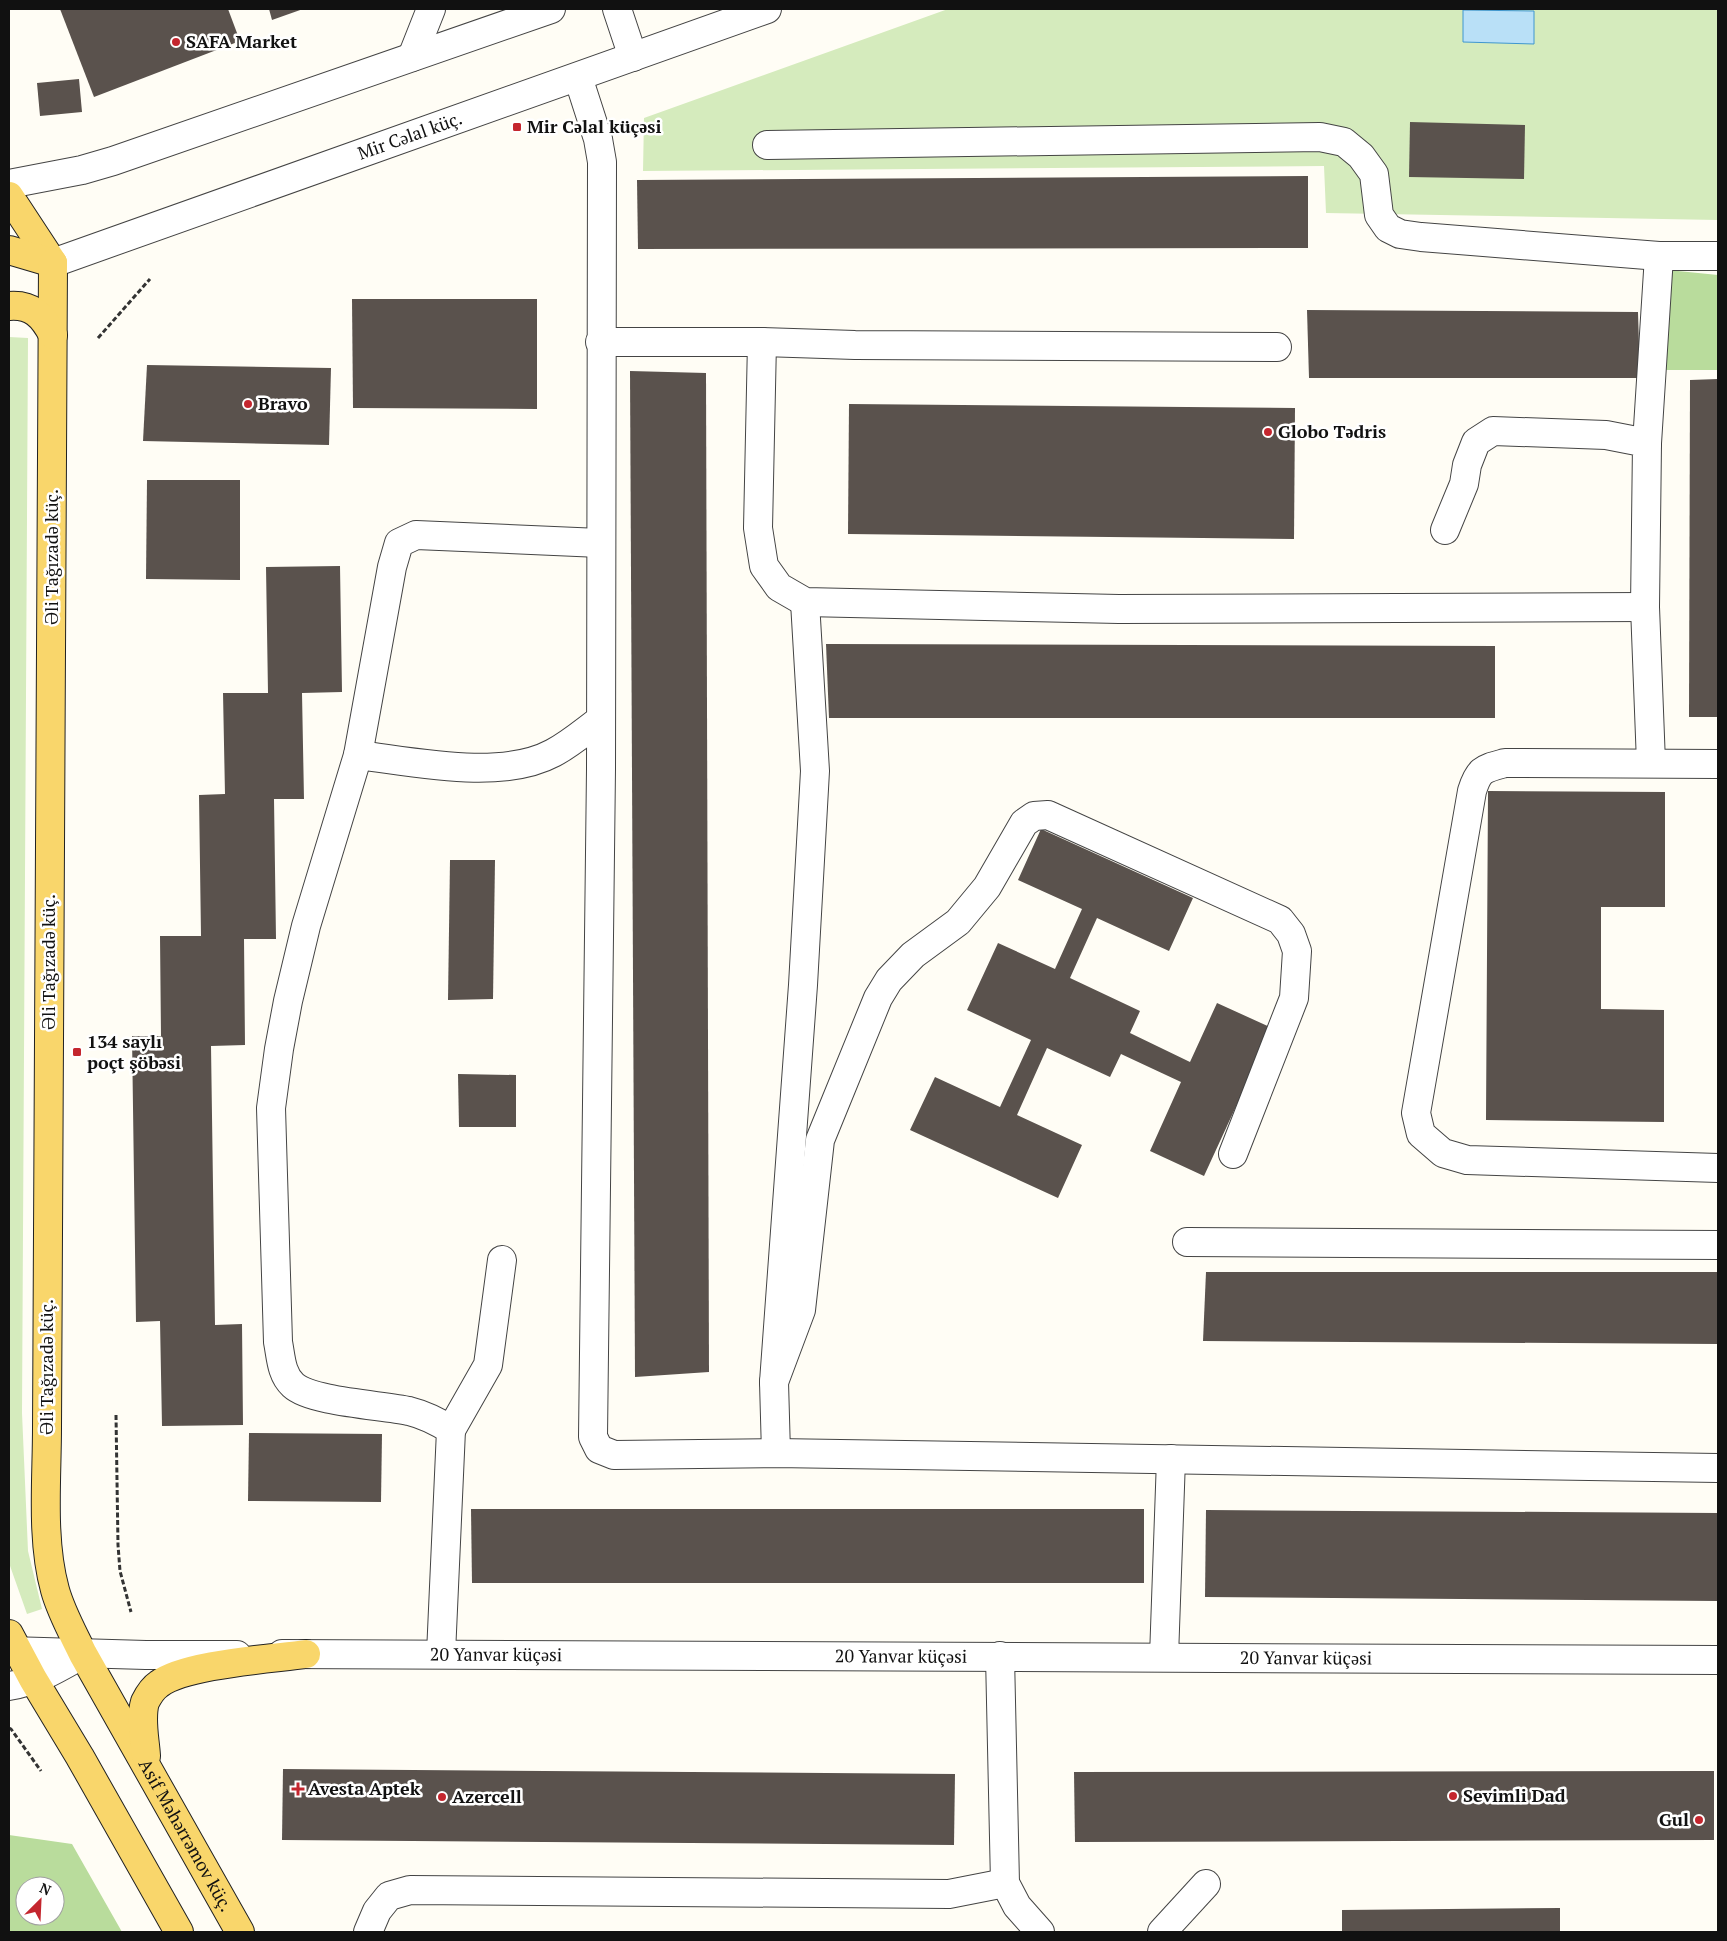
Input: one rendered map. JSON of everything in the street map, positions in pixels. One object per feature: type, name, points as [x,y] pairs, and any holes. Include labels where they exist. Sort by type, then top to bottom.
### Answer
[{"type":"main road","points":[[9,196],[53,264]]},
{"type":"main road","points":[[9,250],[53,264]]},
{"type":"main road","name":"Əli Tağızadə küç.","points":[[53,264],[47,1530],[54,1589],[63,1613],[83,1654],[131,1738]]},
{"type":"main road","points":[[9,306],[24,307],[35,312],[45,320],[53,335]]},
{"type":"main road","points":[[12,1646],[21,1682],[80,1757],[179,1932]]},
{"type":"main road","points":[[146,1765],[144,1711],[148,1697],[157,1684],[180,1673],[202,1668],[306,1654]]},
{"type":"main road","name":"Asif Məhərrəmov küç.","points":[[131,1738],[240,1932]]},
{"type":"street","points":[[412,57],[431,9]]},
{"type":"street","points":[[9,184],[82,170],[113,161],[551,9]]},
{"type":"street","points":[[617,9],[633,57]]},
{"type":"street","name":"Mir Cəlal küç.","points":[[53,264],[767,9]]},
{"type":"street","points":[[578,77],[598,139],[602,162],[600,720],[593,1438],[599,1450],[614,1455],[776,1453],[1718,1468]]},
{"type":"street","points":[[767,145],[1320,137],[1344,142],[1361,156],[1374,174],[1379,215],[1388,228],[1400,234],[1659,256],[1718,256]]},
{"type":"street","points":[[1651,763],[1645,607],[1647,443],[1659,256]]},
{"type":"street","points":[[600,342],[762,342],[865,346],[1277,348]]},
{"type":"street","points":[[762,342],[758,528],[762,556],[764,566],[779,587],[805,602],[1119,609],[1645,607]]},
{"type":"street","points":[[1445,530],[1464,484],[1467,465],[1476,442],[1493,431],[1606,435],[1647,443]]},
{"type":"street","points":[[451,1430],[431,1418],[408,1411],[308,1394],[293,1385],[284,1372],[278,1342],[271,1108],[288,1001],[306,926],[358,755],[392,567],[399,543],[416,535],[600,543]]},
{"type":"street","points":[[776,1453],[774,1382],[803,985],[815,771],[805,602]]},
{"type":"street","points":[[358,755],[473,768],[524,764],[554,753],[600,720]]},
{"type":"street","points":[[1718,764],[1505,763],[1484,768],[1476,780],[1472,791],[1416,1113],[1421,1134],[1443,1153],[1467,1160],[1718,1168]]},
{"type":"street","points":[[774,1382],[801,1310],[820,1140],[878,998],[889,980],[913,955],[958,922],[987,888],[1024,823],[1034,816],[1048,816],[1280,920],[1291,934],[1297,951],[1294,998],[1233,1154]]},
{"type":"street","points":[[1187,1242],[1718,1245]]},
{"type":"street","points":[[441,1654],[451,1430],[488,1365],[502,1260]]},
{"type":"street","points":[[1164,1658],[1171,1459]]},
{"type":"street","name":"20 Yanvar küçəsi","points":[[12,1646],[83,1654],[1718,1660]]},
{"type":"street","points":[[21,1682],[54,1670],[83,1654]]},
{"type":"street","points":[[1000,1656],[1005,1883],[1017,1906],[1040,1932]]},
{"type":"street","points":[[368,1932],[377,1911],[389,1896],[410,1890],[949,1894],[1005,1883]]},
{"type":"street","points":[[1162,1932],[1206,1884]]},
{"type":"path","points":[[98,338],[150,279]]},
{"type":"path","points":[[116,1415],[118,1545],[120,1571],[131,1612]]},
{"type":"path","points":[[9,1728],[41,1771]]},
{"type":"green space","points":[[948,9],[1718,9],[1718,220],[1326,213],[1324,166],[643,171],[644,118]]},
{"type":"green space","points":[[1668,270],[1718,275],[1718,370],[1665,370]]},
{"type":"green space","points":[[9,337],[28,338],[22,1413],[28,1551],[42,1609],[27,1614],[9,1563]]},
{"type":"green space","points":[[9,1835],[72,1844],[122,1932],[9,1932]]},
{"type":"water","points":[[1463,10],[1534,11],[1534,44],[1463,42]]},
{"type":"building","points":[[60,9],[228,9],[240,41],[94,97]]},
{"type":"building","points":[[269,9],[303,9],[272,20]]},
{"type":"building","points":[[79,79],[82,112],[40,116],[37,83]]},
{"type":"building","points":[[1410,122],[1525,125],[1524,179],[1409,177]]},
{"type":"building","points":[[1308,176],[1308,248],[638,249],[637,180]]},
{"type":"building","points":[[352,299],[537,299],[537,409],[353,408]]},
{"type":"building","points":[[1307,310],[1638,312],[1640,378],[1309,378]]},
{"type":"building","points":[[147,365],[331,368],[329,445],[143,441]]},
{"type":"building","points":[[630,371],[706,373],[709,1372],[635,1377]]},
{"type":"building","points":[[1718,379],[1718,717],[1689,717],[1690,380]]},
{"type":"building","points":[[849,404],[1295,408],[1294,539],[848,534]]},
{"type":"building","points":[[147,480],[240,480],[240,580],[146,579]]},
{"type":"building","points":[[340,566],[342,692],[302,693],[304,799],[274,799],[276,939],[244,939],[245,1045],[211,1046],[215,1325],[242,1324],[243,1425],[162,1426],[160,1321],[136,1322],[132,1036],[161,1036],[160,936],[201,936],[199,795],[225,794],[223,693],[268,693],[266,567]]},
{"type":"building","points":[[826,644],[1495,646],[1495,718],[829,718]]},
{"type":"building","points":[[1488,791],[1665,792],[1665,907],[1601,907],[1601,1009],[1664,1010],[1664,1122],[1486,1120]]},
{"type":"building","points":[[1041,829],[1193,898],[1169,951],[1097,918],[1070,978],[1140,1011],[1130,1033],[1190,1062],[1217,1003],[1272,1028],[1204,1176],[1150,1151],[1181,1082],[1121,1054],[1110,1077],[1047,1048],[1017,1115],[1082,1145],[1058,1198],[910,1130],[935,1077],[1000,1107],[1031,1040],[967,1010],[998,943],[1055,969],[1082,909],[1018,880]]},
{"type":"building","points":[[450,860],[495,860],[493,999],[448,1000]]},
{"type":"building","points":[[458,1074],[516,1075],[516,1127],[459,1127]]},
{"type":"building","points":[[1206,1272],[1718,1272],[1718,1344],[1203,1341]]},
{"type":"building","points":[[249,1433],[382,1434],[381,1502],[248,1501]]},
{"type":"building","points":[[471,1509],[1144,1509],[1144,1583],[472,1583]]},
{"type":"building","points":[[1206,1510],[1718,1513],[1718,1601],[1205,1597]]},
{"type":"building","points":[[283,1769],[955,1774],[954,1845],[282,1840]]},
{"type":"building","points":[[1714,1771],[1714,1840],[1075,1842],[1074,1772]]},
{"type":"building","points":[[1560,1908],[1560,1932],[1342,1932],[1342,1910]]},
{"type":"place","name":"SAFA Market","points":[[176,42]]},
{"type":"place","name":"Mir Cəlal küçəsi","points":[[517,127]]},
{"type":"place","name":"Bravo","points":[[248,404]]},
{"type":"place","name":"Globo Tədris","points":[[1268,432]]},
{"type":"place","name":"134 saylı poçt şöbəsi","points":[[77,1052]]},
{"type":"place","name":"Avesta Aptek","points":[[298,1789]]},
{"type":"place","name":"Sevimli Dad","points":[[1453,1796]]},
{"type":"place","name":"Azercell","points":[[442,1797]]},
{"type":"place","name":"Gul","points":[[1699,1820]]}]
